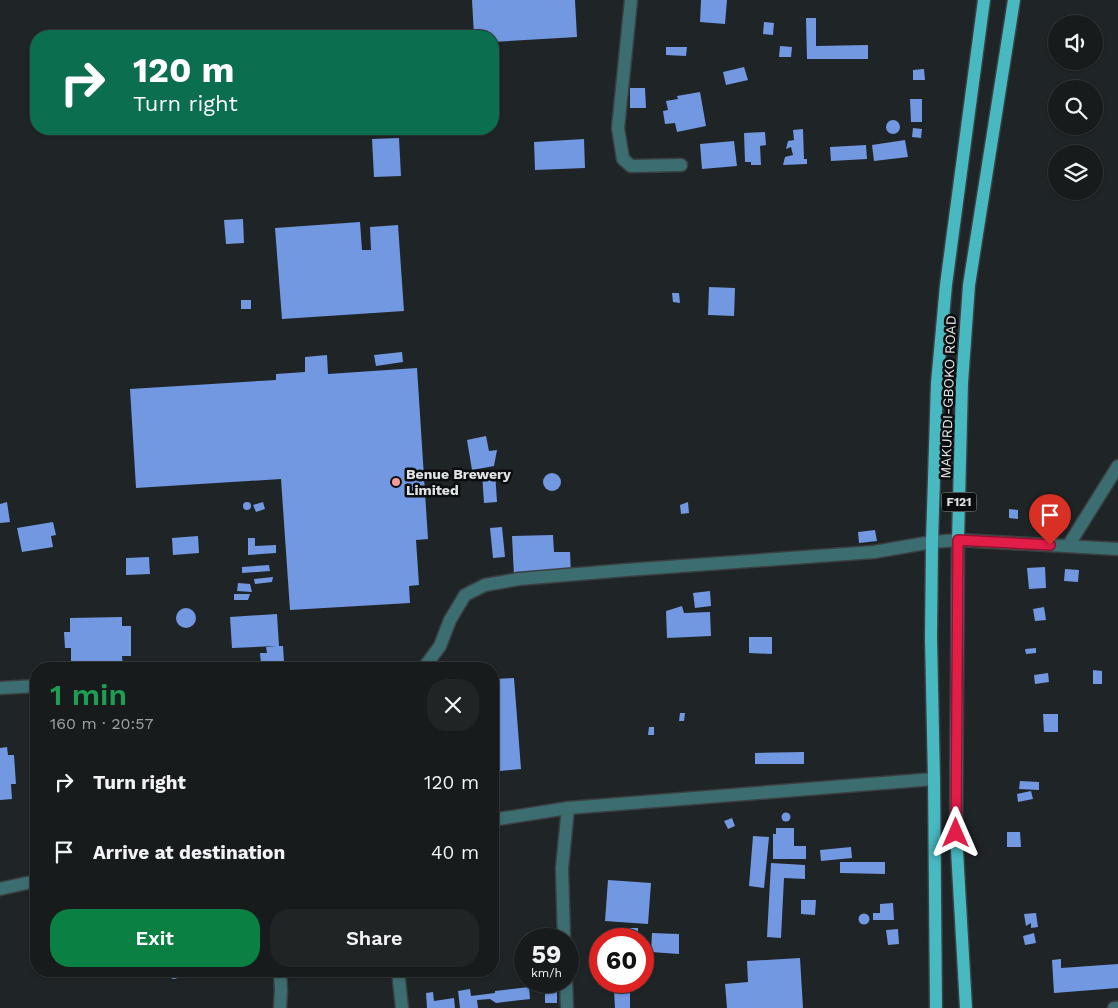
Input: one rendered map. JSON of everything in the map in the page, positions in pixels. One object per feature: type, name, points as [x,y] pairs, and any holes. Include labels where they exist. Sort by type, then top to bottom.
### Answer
[{"type":"main road","name":"F121","points":[[936,1008],[931,638],[937,384],[946,286],[984,0]]},
{"type":"main road","name":"MAKURDI-GBOKO ROAD","points":[[966,1008],[956,833],[958,540],[962,383],[969,285],[1014,0]]},
{"type":"street","points":[[631,0],[618,128],[623,159],[631,166],[681,165]]},
{"type":"street","points":[[1068,546],[1118,466]]},
{"type":"street","points":[[428,662],[440,646],[450,620],[465,595],[485,585],[626,570],[874,552],[932,542],[958,540],[1118,549]]},
{"type":"street","points":[[0,688],[30,686]]},
{"type":"street","points":[[499,819],[568,808],[934,780]]},
{"type":"street","points":[[564,928],[562,868],[568,808]]},
{"type":"street","points":[[0,889],[30,882]]},
{"type":"street","points":[[280,977],[280,1008]]},
{"type":"street","points":[[399,977],[402,1008]]},
{"type":"street","points":[[566,993],[567,1008]]},
{"type":"building","points":[[472,0],[575,0],[577,37],[499,42],[499,30],[474,30]]},
{"type":"building","points":[[701,0],[727,0],[725,24],[700,22]]},
{"type":"building","points":[[806,18],[816,18],[816,46],[868,45],[868,59],[807,59]]},
{"type":"building","points":[[764,22],[774,23],[773,35],[763,34]]},
{"type":"building","points":[[780,46],[792,47],[791,57],[779,57]]},
{"type":"building","points":[[666,47],[687,47],[686,56],[666,55]]},
{"type":"building","points":[[744,67],[748,80],[726,85],[723,72]]},
{"type":"building","points":[[924,69],[925,80],[913,80],[913,70]]},
{"type":"building","points":[[630,88],[645,88],[646,108],[630,108]]},
{"type":"building","points":[[700,92],[706,126],[677,132],[675,123],[665,124],[663,111],[668,110],[666,101],[678,99],[677,96]]},
{"type":"building","points":[[910,99],[922,99],[922,122],[911,122]]},
{"type":"building","points":[[893,120],[898,122],[900,127],[898,132],[893,134],[888,132],[886,127],[888,122]]},
{"type":"building","points":[[913,128],[922,129],[921,138],[912,137]]},
{"type":"building","points":[[803,129],[804,159],[807,159],[807,164],[783,165],[785,157],[793,155],[791,147],[786,149],[788,141],[794,140],[793,130]]},
{"type":"building","points":[[765,132],[766,145],[760,146],[761,165],[751,165],[751,162],[745,162],[744,133]]},
{"type":"building","points":[[399,138],[401,176],[374,177],[372,139]]},
{"type":"building","points":[[584,139],[585,168],[535,170],[534,142]]},
{"type":"building","points":[[905,140],[908,157],[874,161],[872,145]]},
{"type":"building","points":[[734,141],[737,166],[702,169],[700,144]]},
{"type":"building","points":[[866,145],[867,159],[831,161],[830,147]]},
{"type":"building","points":[[243,219],[244,243],[226,244],[224,220]]},
{"type":"building","points":[[360,222],[362,250],[371,250],[370,227],[398,225],[404,311],[282,319],[275,228]]},
{"type":"building","points":[[709,287],[735,288],[734,316],[708,315]]},
{"type":"building","points":[[672,293],[679,293],[680,303],[673,302]]},
{"type":"building","points":[[241,300],[251,300],[251,309],[241,309]]},
{"type":"building","points":[[402,352],[403,362],[376,366],[374,355]]},
{"type":"building","points":[[327,355],[328,374],[417,368],[428,539],[416,540],[419,585],[409,586],[410,603],[290,610],[281,479],[136,488],[130,389],[276,380],[276,374],[305,372],[305,357]]},
{"type":"building","points":[[486,436],[489,451],[497,450],[494,466],[472,470],[467,440]]},
{"type":"building","points":[[495,472],[497,502],[484,503],[482,473]]},
{"type":"building","points":[[552,473],[558,476],[561,482],[558,488],[552,491],[546,488],[543,482],[546,476]]},
{"type":"building","points":[[7,502],[10,522],[0,523],[0,504]]},
{"type":"building","points":[[247,502],[251,506],[247,510],[243,506]]},
{"type":"building","points":[[263,502],[265,509],[256,512],[253,505]]},
{"type":"building","points":[[688,502],[689,513],[681,514],[680,505]]},
{"type":"building","points":[[1009,509],[1018,510],[1018,519],[1009,518]]},
{"type":"building","points":[[53,522],[56,535],[51,536],[53,547],[22,552],[17,528]]},
{"type":"building","points":[[502,527],[505,557],[493,558],[490,528]]},
{"type":"building","points":[[875,530],[877,541],[859,543],[858,532]]},
{"type":"building","points":[[553,535],[554,552],[570,552],[571,574],[514,576],[512,536]]},
{"type":"building","points":[[198,536],[199,553],[173,555],[172,538]]},
{"type":"building","points":[[248,538],[255,538],[255,546],[276,545],[276,553],[248,555]]},
{"type":"building","points":[[149,557],[150,574],[126,575],[126,558]]},
{"type":"building","points":[[269,565],[270,571],[242,573],[242,567]]},
{"type":"building","points":[[1045,567],[1046,588],[1029,589],[1027,568]]},
{"type":"building","points":[[1065,569],[1079,570],[1078,582],[1064,581]]},
{"type":"building","points":[[273,577],[272,582],[255,584],[254,579]]},
{"type":"building","points":[[238,583],[250,584],[252,592],[237,591]]},
{"type":"building","points":[[710,591],[711,606],[695,608],[693,593]]},
{"type":"building","points":[[234,594],[250,594],[248,600],[234,600]]},
{"type":"building","points":[[682,606],[684,613],[710,612],[711,636],[667,638],[666,611]]},
{"type":"building","points":[[1044,607],[1046,620],[1035,621],[1033,609]]},
{"type":"building","points":[[186,608],[193,611],[196,618],[193,625],[186,628],[179,625],[176,618],[179,611]]},
{"type":"building","points":[[277,614],[279,646],[283,646],[284,662],[261,662],[260,653],[267,653],[266,647],[276,646],[232,648],[230,617]]},
{"type":"building","points":[[122,617],[122,626],[131,626],[131,656],[122,656],[123,662],[71,662],[71,648],[65,648],[64,632],[70,632],[70,618]]},
{"type":"building","points":[[749,637],[772,637],[772,654],[749,653]]},
{"type":"building","points":[[1036,648],[1036,653],[1026,654],[1025,649]]},
{"type":"building","points":[[1093,670],[1102,671],[1102,684],[1093,684]]},
{"type":"building","points":[[1048,673],[1049,682],[1035,684],[1034,675]]},
{"type":"building","points":[[514,678],[521,769],[500,771],[499,679]]},
{"type":"building","points":[[680,713],[685,713],[684,721],[679,721]]},
{"type":"building","points":[[1043,714],[1058,714],[1058,732],[1044,732]]},
{"type":"building","points":[[649,727],[654,727],[654,735],[648,735]]},
{"type":"building","points":[[7,747],[8,755],[14,755],[16,784],[11,784],[12,799],[0,800],[0,748]]},
{"type":"building","points":[[804,752],[804,764],[755,764],[755,753]]},
{"type":"building","points":[[1020,781],[1039,782],[1039,790],[1019,789]]},
{"type":"building","points":[[1031,791],[1033,799],[1018,802],[1017,794]]},
{"type":"building","points":[[786,813],[790,817],[786,821],[782,817]]},
{"type":"building","points":[[732,818],[735,826],[728,829],[724,821]]},
{"type":"building","points":[[776,828],[794,828],[794,846],[806,846],[806,859],[773,859],[773,834],[776,834]]},
{"type":"building","points":[[1007,832],[1020,832],[1021,847],[1007,847]]},
{"type":"building","points":[[753,836],[769,837],[764,888],[749,886]]},
{"type":"building","points":[[851,847],[852,858],[821,861],[820,850]]},
{"type":"building","points":[[840,862],[885,862],[885,874],[840,873]]},
{"type":"building","points":[[771,863],[805,865],[805,879],[784,878],[781,938],[767,937]]},
{"type":"building","points":[[608,880],[651,883],[648,924],[605,921]]},
{"type":"building","points":[[801,900],[816,900],[815,915],[801,914]]},
{"type":"building","points":[[893,903],[894,920],[873,920],[873,913],[880,913],[880,904]]},
{"type":"building","points":[[864,913],[870,919],[864,925],[858,919]]},
{"type":"building","points":[[1036,913],[1038,927],[1031,928],[1031,923],[1026,926],[1024,914]]},
{"type":"building","points":[[898,929],[899,944],[888,945],[886,930]]},
{"type":"building","points":[[654,933],[679,934],[679,954],[654,952]]},
{"type":"building","points":[[1034,933],[1036,943],[1025,945],[1023,936]]},
{"type":"building","points":[[800,958],[803,1008],[727,1008],[725,984],[748,982],[747,961]]},
{"type":"building","points":[[1061,959],[1061,968],[1118,964],[1118,988],[1054,993],[1052,960]]},
{"type":"building","points":[[470,989],[471,996],[495,993],[495,991],[514,989],[514,993],[530,993],[530,999],[496,1003],[490,999],[477,1000],[478,1008],[460,1008],[458,991]]},
{"type":"building","points":[[433,992],[434,1001],[454,998],[455,1008],[427,1008],[426,993]]},
{"type":"building","points":[[545,993],[557,993],[557,1003],[545,1003]]},
{"type":"building","points":[[614,993],[630,993],[630,1008],[615,1008]]},
{"type":"place","name":"Benue Brewery Limited","points":[[396,482]]},
{"type":"route","points":[[956,833],[958,540],[1050,545]]}]
